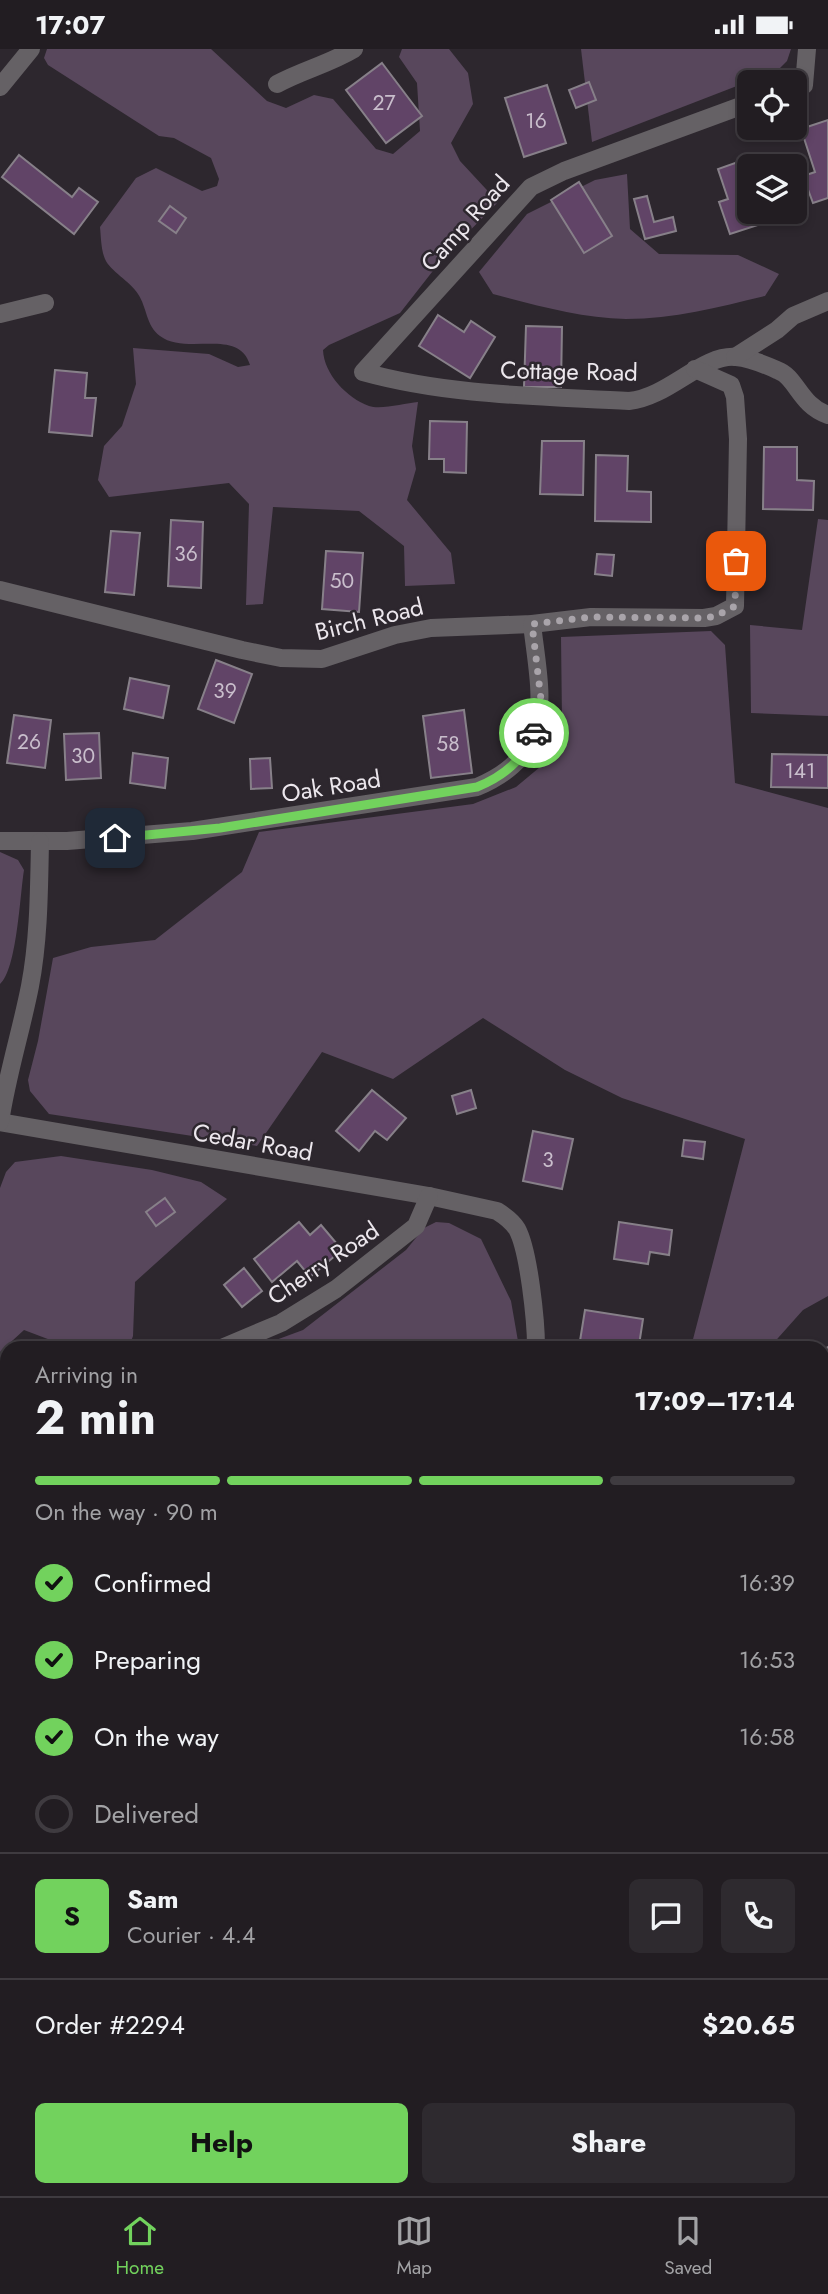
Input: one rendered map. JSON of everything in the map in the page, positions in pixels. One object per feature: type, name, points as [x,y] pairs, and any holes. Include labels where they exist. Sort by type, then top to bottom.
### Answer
[{"type":"street","points":[[0,87],[32,49]]},
{"type":"street","points":[[277,84],[305,69],[331,63],[354,49]]},
{"type":"street","points":[[802,70],[807,49]]},
{"type":"street","name":"Camp Road","points":[[363,372],[531,187],[564,171],[737,107]]},
{"type":"street","name":"Cottage Road","points":[[363,372],[399,382],[462,392],[629,401],[655,396],[695,369],[735,357],[777,330],[793,316],[828,301]]},
{"type":"street","points":[[0,314],[45,303]]},
{"type":"street","points":[[735,357],[781,371],[806,404],[828,415]]},
{"type":"street","name":"Birch Road","points":[[0,590],[281,658],[322,659],[395,635],[431,628],[532,624],[591,617],[716,616],[735,606],[737,425],[731,385],[695,369]]},
{"type":"street","name":"Oak Road","points":[[0,841],[40,842],[211,829],[459,791],[492,780],[506,772],[529,746],[542,708],[532,624]]},
{"type":"street","points":[[0,1122],[11,1058],[30,985],[38,908],[40,842]]},
{"type":"street","name":"Cedar Road","points":[[0,1122],[429,1196],[497,1211],[507,1217],[519,1233],[536,1341]]},
{"type":"street","name":"Cherry Road","points":[[238,1341],[281,1323],[336,1289],[416,1226],[429,1196]]},
{"type":"shaded area","points":[[47,49],[211,49],[267,101],[286,108],[314,95],[333,99],[376,149],[393,154],[420,131],[417,83],[399,57],[402,49],[449,49],[468,73],[473,104],[451,143],[460,161],[498,202],[443,258],[400,313],[323,350],[332,376],[345,391],[361,402],[380,407],[418,402],[412,446],[416,469],[407,500],[451,553],[455,584],[405,586],[404,546],[359,511],[273,507],[263,604],[246,605],[249,504],[229,483],[109,497],[98,480],[104,446],[122,426],[136,384],[133,348],[209,354],[238,367],[250,365],[244,354],[235,347],[224,344],[183,344],[160,336],[149,322],[138,294],[108,263],[103,252],[100,227],[136,178],[156,168],[202,191],[217,186],[219,179],[211,158],[174,138],[159,136],[48,65],[44,58]]},
{"type":"shaded area","points":[[581,49],[791,49],[787,61],[778,70],[737,70],[737,86],[592,142]]},
{"type":"shaded area","points":[[627,174],[630,229],[659,254],[738,255],[779,274],[765,296],[679,315],[626,319],[575,314],[493,294],[479,272],[527,214],[595,180]]},
{"type":"shaded area","points":[[818,519],[828,520],[828,716],[751,713],[750,625],[802,630]]},
{"type":"shaded area","points":[[711,631],[725,645],[735,783],[828,808],[828,1296],[803,1310],[775,1341],[693,1341],[745,1139],[622,1098],[565,1070],[483,1018],[393,1079],[322,1052],[257,1146],[49,1114],[30,1091],[28,1080],[53,958],[91,947],[155,940],[242,872],[259,832],[473,804],[516,787],[540,767],[562,721],[561,637]]},
{"type":"shaded area","points":[[0,852],[18,860],[24,870],[14,948],[6,976],[0,984]]},
{"type":"shaded area","points":[[61,1156],[152,1170],[201,1182],[227,1199],[135,1282],[131,1341],[53,1341],[24,1330],[12,1341],[0,1341],[0,1188],[6,1172],[15,1162]]},
{"type":"shaded area","points":[[436,1222],[449,1223],[481,1239],[511,1301],[518,1341],[273,1341],[303,1330],[406,1250],[424,1228]]},
{"type":"building","points":[[382,63],[422,116],[386,143],[346,90]]},
{"type":"building","points":[[589,82],[596,100],[576,108],[569,90]]},
{"type":"building","points":[[547,85],[566,143],[524,157],[505,98]]},
{"type":"building","points":[[828,120],[828,198],[813,203],[807,187],[807,175],[815,172],[805,140],[807,140],[807,127]]},
{"type":"building","points":[[19,155],[72,197],[79,188],[98,202],[74,234],[2,177]]},
{"type":"building","points":[[737,162],[737,224],[761,224],[730,234],[719,202],[728,199],[718,169]]},
{"type":"building","points":[[579,182],[612,236],[584,253],[551,200]]},
{"type":"building","points":[[647,196],[654,222],[673,217],[676,231],[645,239],[634,199]]},
{"type":"building","points":[[170,206],[186,218],[176,233],[159,221]]},
{"type":"building","points":[[438,315],[464,332],[471,321],[495,337],[470,378],[419,346]]},
{"type":"building","points":[[526,326],[562,327],[561,387],[524,387]]},
{"type":"building","points":[[55,370],[87,373],[85,398],[96,398],[92,436],[49,432]]},
{"type":"building","points":[[430,421],[467,422],[466,473],[444,472],[444,459],[429,459]]},
{"type":"building","points":[[542,441],[584,441],[583,495],[540,494]]},
{"type":"building","points":[[764,447],[797,447],[797,480],[814,481],[813,510],[763,509]]},
{"type":"building","points":[[596,455],[628,456],[627,491],[651,492],[651,522],[595,521]]},
{"type":"building","points":[[171,520],[203,522],[201,588],[168,586]]},
{"type":"building","points":[[111,531],[140,533],[134,595],[105,592]]},
{"type":"building","points":[[326,551],[363,553],[359,612],[322,609]]},
{"type":"building","points":[[597,554],[614,555],[612,576],[595,574]]},
{"type":"building","points":[[216,660],[252,674],[234,723],[198,709]]},
{"type":"building","points":[[130,678],[169,686],[163,718],[124,709]]},
{"type":"building","points":[[464,710],[472,773],[431,778],[423,716]]},
{"type":"building","points":[[14,715],[51,720],[45,768],[7,763]]},
{"type":"building","points":[[99,733],[101,778],[66,780],[64,734]]},
{"type":"building","points":[[133,753],[168,758],[165,788],[130,783]]},
{"type":"building","points":[[772,754],[828,755],[828,788],[771,787]]},
{"type":"building","points":[[270,758],[272,788],[251,789],[250,759]]},
{"type":"building","points":[[372,1090],[406,1118],[387,1140],[375,1131],[359,1151],[336,1131]]},
{"type":"building","points":[[471,1090],[476,1108],[457,1114],[452,1096]]},
{"type":"building","points":[[533,1131],[573,1139],[562,1189],[523,1181]]},
{"type":"building","points":[[684,1140],[705,1142],[703,1159],[682,1156]]},
{"type":"building","points":[[165,1198],[175,1212],[156,1226],[146,1212]]},
{"type":"building","points":[[299,1222],[310,1235],[321,1225],[342,1250],[310,1277],[297,1261],[272,1282],[254,1259]]},
{"type":"building","points":[[619,1222],[672,1230],[669,1255],[650,1252],[648,1264],[614,1259]]},
{"type":"building","points":[[244,1268],[262,1291],[242,1307],[224,1285]]},
{"type":"building","points":[[585,1310],[643,1319],[640,1341],[580,1341]]},
{"type":"way so far","points":[[534,733],[542,708],[532,624],[591,617],[716,616],[735,606],[736,561]]},
{"type":"route","points":[[115,838],[220,828],[477,787],[506,772],[529,746],[534,733]]}]
